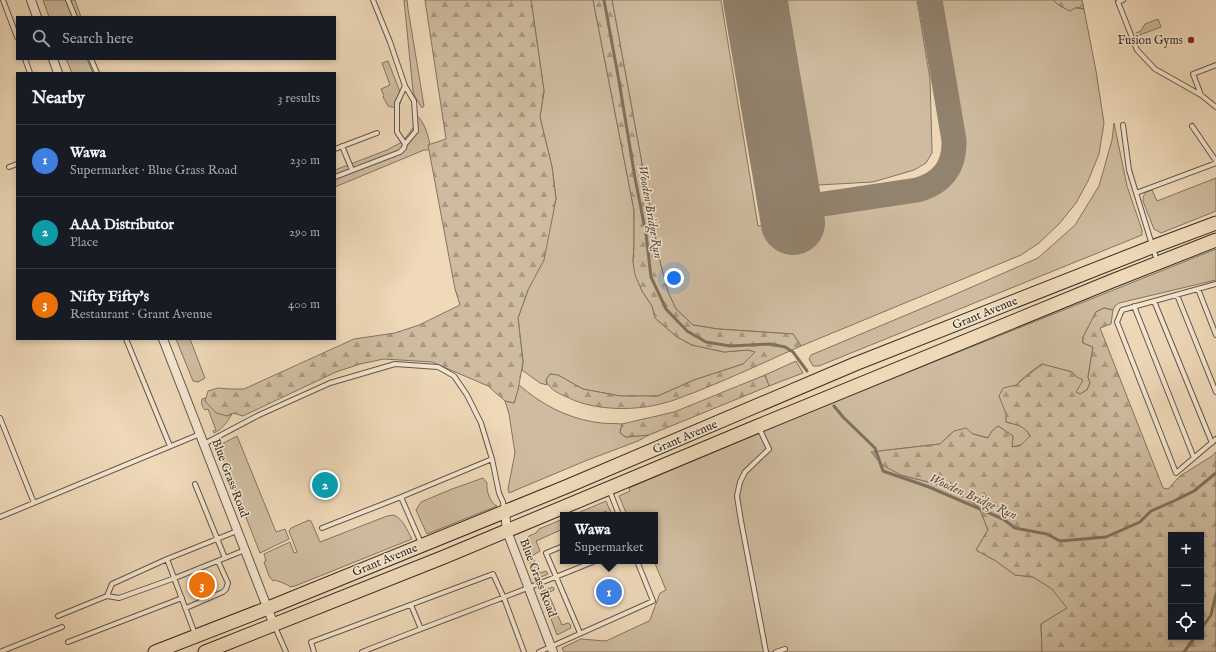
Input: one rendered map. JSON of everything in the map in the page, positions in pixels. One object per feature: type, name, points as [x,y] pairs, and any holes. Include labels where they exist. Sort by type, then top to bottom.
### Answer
[{"type":"main road","name":"Grant Avenue","points":[[155,652],[268,608],[576,483],[855,364],[1216,223]]},
{"type":"main road","name":"Grant Avenue","points":[[209,651],[507,531],[758,426],[1216,240]]},
{"type":"street","points":[[31,0],[37,16]]},
{"type":"street","points":[[53,60],[58,72]]},
{"type":"street","name":"Blue Grass Road","points":[[163,340],[274,625]]},
{"type":"street","name":"Blue Grass Road","points":[[505,512],[507,531],[552,649]]},
{"type":"lane","points":[[3,0],[16,35]]},
{"type":"lane","points":[[68,0],[75,16]]},
{"type":"lane","points":[[336,177],[400,152],[416,131],[414,101],[405,86],[390,42],[372,0]]},
{"type":"lane","points":[[1123,0],[1118,2],[1137,50],[1155,69],[1215,104]]},
{"type":"lane","points":[[25,60],[30,72]]},
{"type":"lane","points":[[91,60],[97,72]]},
{"type":"lane","points":[[1201,95],[1193,74],[1216,65]]},
{"type":"lane","points":[[405,86],[397,103],[397,132],[405,144]]},
{"type":"lane","points":[[1122,125],[1129,170],[1157,263]]},
{"type":"lane","points":[[1136,193],[1216,162],[1192,126]]},
{"type":"lane","points":[[336,149],[377,133]]},
{"type":"lane","points":[[342,146],[352,170]]},
{"type":"lane","points":[[9,167],[16,164]]},
{"type":"lane","points":[[1216,284],[1122,310],[1117,322],[1176,473],[1216,439]]},
{"type":"lane","points":[[1198,289],[1216,335]]},
{"type":"lane","points":[[1177,295],[1216,392]]},
{"type":"lane","points":[[1154,301],[1212,442]]},
{"type":"lane","points":[[1134,306],[1194,458]]},
{"type":"lane","points":[[126,340],[170,446]]},
{"type":"lane","points":[[204,444],[259,415],[330,383],[395,364],[438,367],[454,376],[467,395],[481,423],[492,459],[499,493],[505,512]]},
{"type":"lane","points":[[0,418],[34,503]]},
{"type":"lane","points":[[758,426],[769,449],[746,472],[740,482],[737,496],[766,652]]},
{"type":"lane","points":[[0,517],[200,434]]},
{"type":"lane","points":[[322,528],[492,459]]},
{"type":"lane","points":[[195,484],[226,558]]},
{"type":"lane","points":[[609,489],[618,512]]},
{"type":"lane","points":[[401,497],[422,545]]},
{"type":"lane","points":[[107,596],[112,584],[167,559],[238,531]]},
{"type":"lane","points":[[560,547],[546,553],[580,633]]},
{"type":"lane","points":[[58,616],[107,596],[119,598],[175,578],[245,550]]},
{"type":"lane","points":[[167,559],[196,636]]},
{"type":"lane","points":[[186,608],[223,592],[226,589],[228,583],[218,561]]},
{"type":"lane","points":[[362,652],[528,589],[588,564]]},
{"type":"lane","points":[[539,652],[552,649],[580,633],[652,601],[638,564]]},
{"type":"lane","points":[[314,652],[311,642],[493,574],[504,598],[524,652]]},
{"type":"lane","points":[[68,642],[182,598]]},
{"type":"lane","points":[[411,605],[421,629]]},
{"type":"lane","points":[[274,625],[284,651]]},
{"type":"lane","points":[[0,652],[62,627]]},
{"type":"lane","points":[[776,652],[785,650]]},
{"type":"green space","points":[[43,0],[75,0],[81,16],[49,16]]},
{"type":"green space","points":[[404,0],[407,0],[424,106],[422,108],[413,91]]},
{"type":"green space","points":[[425,0],[531,0],[544,91],[540,117],[552,167],[556,199],[544,260],[528,290],[518,318],[523,362],[514,403],[505,401],[488,386],[432,362],[384,359],[360,364],[336,372],[243,416],[233,413],[227,416],[216,413],[205,401],[208,391],[218,388],[244,389],[354,339],[395,333],[419,325],[460,305],[455,289],[428,145],[446,139]]},
{"type":"green space","points":[[531,0],[593,0],[634,210],[633,262],[642,291],[652,306],[655,318],[677,337],[692,345],[724,352],[748,350],[756,352],[743,364],[694,380],[658,396],[620,396],[583,389],[558,375],[550,374],[546,380],[547,385],[540,383],[522,370],[523,362],[518,318],[556,199],[552,167],[540,117],[544,91]]},
{"type":"green space","points":[[593,0],[612,0],[660,262],[668,292],[676,309],[693,325],[718,329],[793,334],[801,346],[693,393],[653,406],[616,408],[591,405],[562,395],[555,391],[546,380],[550,374],[558,375],[583,389],[620,396],[658,396],[694,380],[743,364],[755,352],[748,350],[724,352],[692,345],[677,337],[655,318],[652,306],[642,291],[635,275],[633,262],[634,210]]},
{"type":"green space","points":[[612,0],[721,0],[758,226],[919,200],[938,192],[953,178],[962,160],[963,137],[939,0],[1053,0],[1060,6],[1084,9],[1104,123],[1099,154],[1088,181],[1076,203],[1059,224],[1039,243],[1021,255],[801,346],[793,334],[718,329],[693,325],[676,309],[668,292],[660,262]]},
{"type":"green space","points":[[787,0],[917,0],[930,79],[932,153],[926,163],[914,170],[873,182],[818,185]]},
{"type":"green space","points":[[1053,0],[1082,0],[1084,9],[1077,7],[1070,11],[1060,6]]},
{"type":"green space","points":[[1158,19],[1161,27],[1137,36],[1136,33],[1141,31],[1145,24]]},
{"type":"green space","points":[[66,60],[87,60],[93,72],[72,72]]},
{"type":"green space","points":[[388,61],[402,97],[400,104],[394,107],[388,106],[381,89],[390,85],[382,63]]},
{"type":"green space","points":[[415,114],[425,128],[430,144],[430,150],[424,150],[336,187],[336,170],[387,150],[402,142],[414,126]]},
{"type":"green space","points":[[1114,123],[1127,186],[1142,230],[1142,235],[819,366],[813,366],[809,359],[811,355],[1038,258],[1075,225],[1099,186],[1112,140]]},
{"type":"green space","points":[[1216,178],[1216,211],[1161,233],[1154,229],[1143,201],[1145,193],[1152,190],[1157,201]]},
{"type":"green space","points":[[1216,249],[1216,280],[1119,303],[1113,310],[1104,308],[1096,312],[1083,337],[1083,343],[1093,347],[1088,377],[1090,383],[1087,390],[1080,394],[1076,392],[1077,377],[1072,372],[1042,364],[1021,380],[1012,393],[1006,422],[1020,426],[1028,432],[1030,436],[1021,445],[1012,447],[1013,436],[998,426],[992,431],[989,438],[954,431],[940,444],[880,451],[901,475],[936,484],[962,496],[979,507],[988,530],[976,550],[996,561],[1015,575],[1033,577],[1053,589],[1068,608],[1041,624],[1042,652],[564,652],[562,648],[581,639],[606,641],[649,621],[660,593],[666,590],[655,564],[658,564],[658,512],[626,512],[619,496],[630,491],[629,488],[826,405]]},
{"type":"green space","points":[[1104,308],[1113,310],[1111,324],[1100,328],[1163,488],[1168,489],[1180,476],[1216,452],[1216,652],[1042,652],[1041,624],[1067,608],[1052,589],[1033,577],[1015,575],[996,561],[976,550],[988,530],[979,507],[962,496],[936,484],[901,475],[882,465],[871,452],[940,444],[954,431],[966,428],[973,434],[988,438],[992,431],[998,426],[1013,436],[1012,447],[1021,445],[1030,436],[1023,428],[1006,422],[1006,414],[999,396],[1003,388],[1016,385],[1042,364],[1072,372],[1083,380],[1076,392],[1080,394],[1087,390],[1090,383],[1088,377],[1093,347],[1083,343],[1083,337],[1096,312]]},
{"type":"green space","points":[[176,340],[190,340],[205,378],[198,382],[193,381]]},
{"type":"green space","points":[[796,361],[803,373],[769,386],[765,375]]},
{"type":"green space","points":[[765,375],[769,386],[649,435],[626,437],[620,433],[622,424],[674,412]]},
{"type":"green space","points":[[519,385],[545,404],[573,417],[601,423],[622,424],[620,433],[626,437],[649,435],[638,441],[585,461],[509,493],[508,489],[515,453],[509,414],[505,401],[514,403]]},
{"type":"green space","points":[[206,398],[205,401],[227,416],[232,414],[222,427],[214,433],[213,431],[216,430],[208,409],[205,410],[202,405],[202,399]]},
{"type":"green space","points":[[237,436],[276,532],[285,529],[289,539],[260,553],[219,449],[220,445]]},
{"type":"green space","points":[[483,478],[487,483],[490,499],[497,506],[427,534],[416,510],[421,502]]},
{"type":"green space","points":[[606,501],[611,512],[606,511],[580,512]]},
{"type":"green space","points":[[394,515],[403,522],[412,539],[295,586],[290,587],[275,580],[273,581],[269,576],[264,562],[266,561],[264,554],[290,542],[294,553],[297,552],[289,531],[291,528],[309,520],[311,521],[320,542],[387,516]]},
{"type":"green space","points":[[560,520],[560,530],[536,541],[540,551],[532,556],[540,573],[546,571],[548,574],[536,579],[525,550],[529,536],[536,533],[539,529]]},
{"type":"green space","points":[[552,587],[554,590],[548,593],[562,625],[568,623],[570,624],[571,628],[557,635],[541,592]]},
{"type":"waterway","name":"Wooden Bridge Run","points":[[604,0],[646,234],[651,277],[666,309],[687,331],[706,342],[730,346],[770,344],[785,347],[793,352],[807,371]]},
{"type":"waterway","name":"Wooden Bridge Run","points":[[834,406],[843,417],[875,448],[883,471],[929,487],[1003,519],[1015,528],[1047,534],[1060,541],[1106,537],[1140,522],[1151,511],[1194,491],[1216,473]]},
{"type":"waterway","points":[[1204,625],[1211,615],[1216,594]]},
{"type":"waterway","points":[[1184,652],[1193,640]]},
{"type":"taxiway","points":[[790,209],[917,190],[934,183],[946,172],[952,158],[954,140],[930,0]]},
{"type":"runway","points":[[755,0],[793,223]]},
{"type":"place","name":"Fusion Gyms","points":[[1191,40]]},
{"type":"place","name":"AAA Distributor","points":[[325,485]]},
{"type":"place","name":"Nifty Fifty's","points":[[202,585]]},
{"type":"place","name":"Wawa","points":[[609,592]]}]
